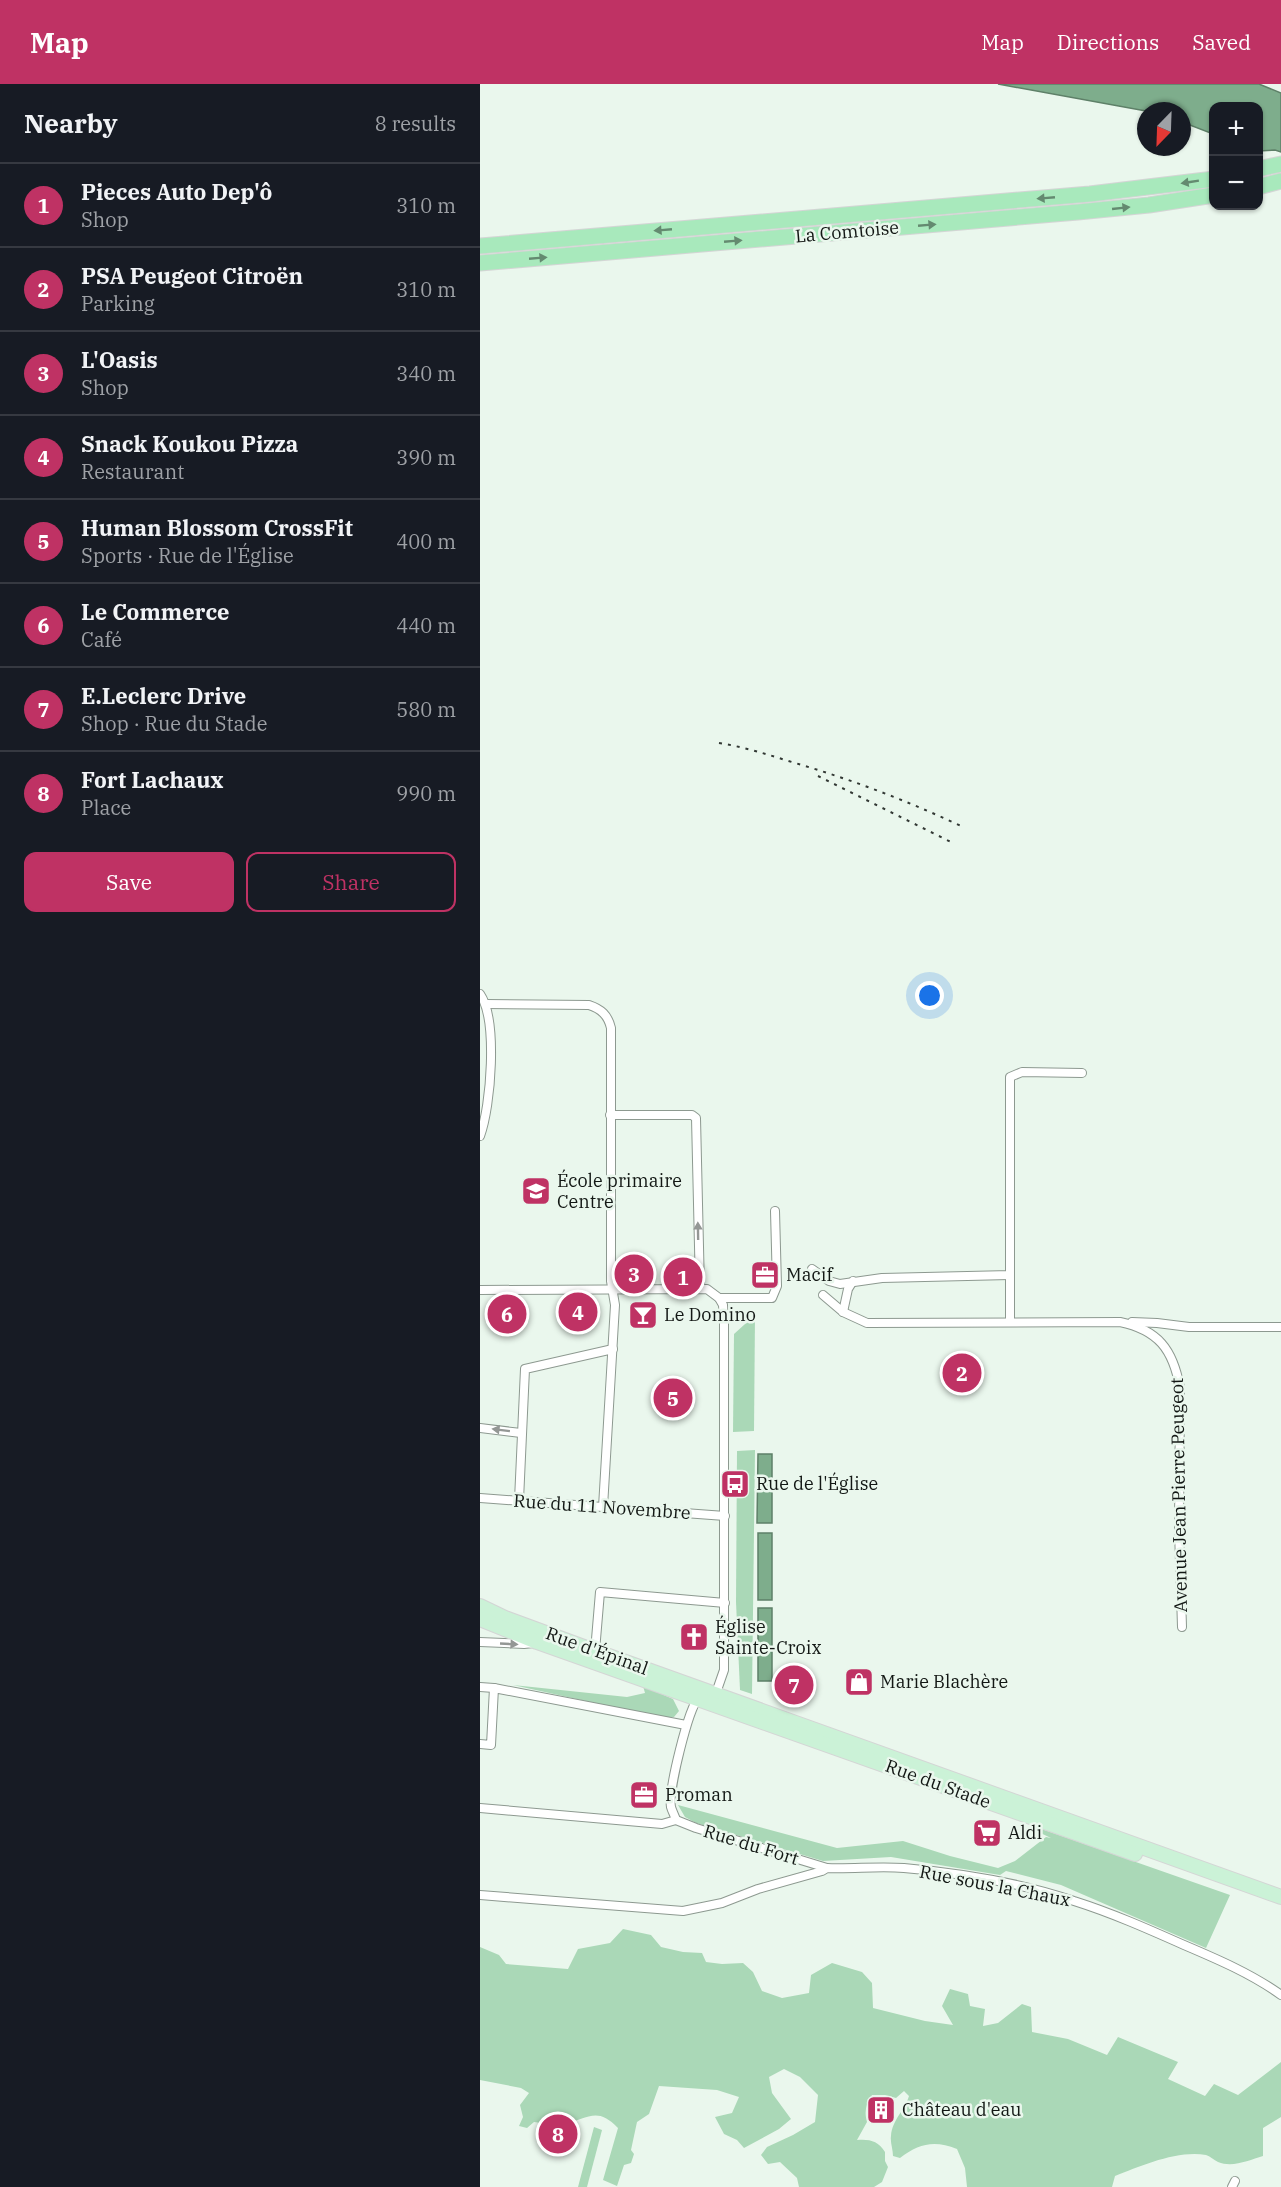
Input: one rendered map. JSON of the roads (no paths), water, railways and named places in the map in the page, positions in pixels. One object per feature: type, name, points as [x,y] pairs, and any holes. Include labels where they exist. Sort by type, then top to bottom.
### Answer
[{"type":"highway","points":[[1263,168],[1279,165]]},
{"type":"highway","name":"La Comtoise","points":[[480,246],[1166,186],[1209,180]]},
{"type":"highway","points":[[1263,186],[1281,181]]},
{"type":"highway","name":"La Comtoise","points":[[480,263],[1097,211],[1208,196]]},
{"type":"main road","name":"Rue d'Épinal","points":[[480,1606],[505,1618],[716,1693]]},
{"type":"main road","name":"Rue d'Épinal","points":[[480,1619],[537,1642],[698,1698]]},
{"type":"main road","name":"Rue du Stade","points":[[716,1693],[1281,1897]]},
{"type":"main road","name":"Rue du Stade","points":[[698,1698],[1281,1906]]},
{"type":"street","points":[[480,994],[489,1016],[490,1086],[480,1136]]},
{"type":"street","points":[[486,1004],[589,1005],[597,1008],[609,1019],[611,1028],[611,1281],[615,1305],[603,1507]]},
{"type":"street","points":[[1010,1322],[1010,1077],[1022,1072],[1082,1073]]},
{"type":"street","points":[[600,1095],[610,1095]]},
{"type":"street","points":[[610,1115],[692,1115],[696,1118],[700,1289]]},
{"type":"street","points":[[719,1298],[772,1298],[777,1286],[775,1211]]},
{"type":"street","points":[[812,1269],[829,1281],[840,1284],[882,1278],[1010,1275]]},
{"type":"street","points":[[843,1312],[848,1289],[853,1281]]},
{"type":"street","points":[[480,1290],[700,1289],[711,1291],[719,1298],[723,1305],[725,1603],[724,1670],[716,1693]]},
{"type":"street","name":"Avenue Jean Pierre Peugeot","points":[[823,1294],[843,1312],[867,1323],[1120,1322],[1189,1327],[1281,1327]]},
{"type":"street","name":"Avenue Jean Pierre Peugeot","points":[[1120,1322],[1142,1328],[1158,1337],[1168,1350],[1177,1371],[1180,1388],[1179,1530],[1182,1627]]},
{"type":"street","points":[[519,1500],[525,1369],[614,1349]]},
{"type":"street","points":[[480,1428],[521,1433]]},
{"type":"street","name":"Rue du 11 Novembre","points":[[480,1498],[724,1516]]},
{"type":"street","points":[[595,1651],[600,1592],[725,1603]]},
{"type":"street","points":[[480,1642],[524,1644],[537,1642]]},
{"type":"street","points":[[480,1687],[686,1725]]},
{"type":"street","points":[[480,1744],[491,1746],[494,1688]]},
{"type":"street","points":[[480,1808],[662,1824],[676,1820],[670,1806],[686,1725],[698,1698],[716,1693]]},
{"type":"street","points":[[716,1693],[725,1707]]},
{"type":"street","name":"Rue du Fort","points":[[676,1820],[827,1868]]},
{"type":"street","name":"Rue sous la Chaux","points":[[480,1896],[683,1911],[722,1903],[758,1889],[827,1868],[875,1866],[906,1868],[964,1876],[1056,1896],[1149,1929],[1263,1983],[1281,1995]]},
{"type":"railway","points":[[719,743],[757,751],[838,777],[901,800],[963,827]]},
{"type":"railway","points":[[818,776],[955,844]]},
{"type":"place","name":"École primaire Centre","points":[[536,1191]]},
{"type":"place","name":"L'Oasis","points":[[634,1274]]},
{"type":"place","name":"Macif","points":[[765,1275]]},
{"type":"place","name":"Pieces Auto Dep'ô","points":[[683,1277]]},
{"type":"place","name":"Snack Koukou Pizza","points":[[578,1312]]},
{"type":"place","name":"Le Commerce","points":[[507,1314]]},
{"type":"place","name":"Le Domino","points":[[643,1315]]},
{"type":"place","name":"PSA Peugeot Citroën","points":[[962,1373]]},
{"type":"place","name":"Human Blossom CrossFit","points":[[673,1398]]},
{"type":"place","name":"Rue de l'Église","points":[[735,1484]]},
{"type":"place","name":"Église Sainte-Croix","points":[[694,1637]]},
{"type":"place","name":"Marie Blachère","points":[[859,1682]]},
{"type":"place","name":"E.Leclerc Drive","points":[[794,1685]]},
{"type":"place","name":"Proman","points":[[644,1795]]},
{"type":"place","name":"Aldi","points":[[987,1833]]},
{"type":"place","name":"Château d'eau","points":[[881,2110]]},
{"type":"place","name":"Fort Lachaux","points":[[558,2134]]}]
